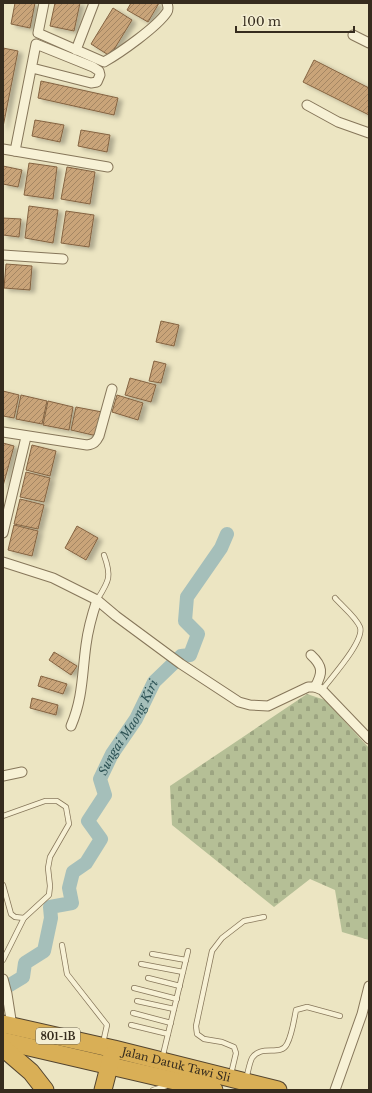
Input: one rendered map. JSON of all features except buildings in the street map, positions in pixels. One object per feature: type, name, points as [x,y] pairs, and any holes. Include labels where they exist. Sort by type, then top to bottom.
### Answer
[{"type":"highway","name":"801-1B","points":[[8,1025],[78,1041],[108,1053]]},
{"type":"highway","points":[[3,1040],[84,1059],[108,1053]]},
{"type":"highway","points":[[78,1041],[85,1053],[84,1059]]},
{"type":"highway","points":[[3,1048],[31,1072],[45,1090]]},
{"type":"highway","name":"Jalan Datuk Tawi Sli","points":[[108,1053],[162,1061],[278,1090]]},
{"type":"highway","name":"Jalan Datuk Tawi Sli","points":[[108,1053],[188,1085],[214,1090]]},
{"type":"highway","name":"Jalan Datuk Tawi Sli","points":[[103,1090],[108,1053]]},
{"type":"street","points":[[44,3],[38,33],[104,62],[141,36],[166,13],[168,3]]},
{"type":"street","points":[[76,50],[94,3]]},
{"type":"street","points":[[353,35],[369,43]]},
{"type":"street","points":[[15,151],[36,44],[93,68],[99,71],[100,75],[97,82],[91,83],[32,68]]},
{"type":"street","points":[[306,105],[338,122],[369,133]]},
{"type":"street","points":[[3,149],[108,167]]},
{"type":"street","points":[[3,255],[63,259]]},
{"type":"street","points":[[3,432],[26,437],[87,445],[96,443],[112,389]]},
{"type":"street","points":[[3,533],[26,437]]},
{"type":"street","points":[[3,562],[53,578],[97,600],[116,616],[181,664],[229,697],[239,702],[250,706],[268,706],[308,686],[319,688],[369,739]]},
{"type":"street","points":[[71,726],[82,690],[89,624],[97,600]]},
{"type":"street","points":[[311,655],[320,666],[321,673],[319,688]]},
{"type":"street","points":[[3,776],[22,772]]},
{"type":"street","points":[[3,979],[7,994],[8,1025]]},
{"type":"street","points":[[335,1090],[366,1014],[369,986]]},
{"type":"lane","points":[[97,600],[109,578],[108,566],[104,555]]},
{"type":"lane","points":[[319,688],[354,647],[360,634],[360,627],[351,614],[335,598]]},
{"type":"lane","points":[[3,816],[45,800],[57,801],[66,807],[69,824],[50,857],[48,868],[50,886],[49,894],[24,918],[3,960]]},
{"type":"lane","points":[[3,885],[11,914],[15,917],[24,918]]},
{"type":"lane","points":[[238,1080],[236,1053],[234,1047],[222,1042],[204,1039],[197,1034],[196,1026],[212,951],[222,938],[244,921],[264,917]]},
{"type":"lane","points":[[62,945],[67,974],[108,1025],[108,1053]]},
{"type":"lane","points":[[162,1061],[188,951]]},
{"type":"lane","points":[[152,954],[186,960]]},
{"type":"lane","points":[[141,964],[183,972]]},
{"type":"lane","points":[[148,978],[180,986]]},
{"type":"lane","points":[[134,988],[177,999]]},
{"type":"lane","points":[[136,1001],[174,1009]]},
{"type":"lane","points":[[238,1080],[252,1058],[259,1052],[282,1049],[287,1044],[296,1010],[307,1008],[340,1016]]},
{"type":"lane","points":[[133,1013],[171,1023]]},
{"type":"lane","points":[[131,1025],[168,1034]]},
{"type":"lane","points":[[153,1090],[188,1085]]},
{"type":"green space","points":[[307,694],[325,700],[369,748],[369,940],[342,932],[335,890],[310,879],[274,907],[172,825],[170,786]]},
{"type":"waterway","name":"Sungai Maong Kiri","points":[[3,989],[23,977],[25,963],[44,951],[51,918],[50,907],[72,903],[69,888],[73,872],[86,863],[101,839],[88,821],[105,795],[100,779],[112,754],[136,719],[154,682],[181,656],[190,655],[198,634],[185,621],[187,597],[221,548],[227,534]]}]
